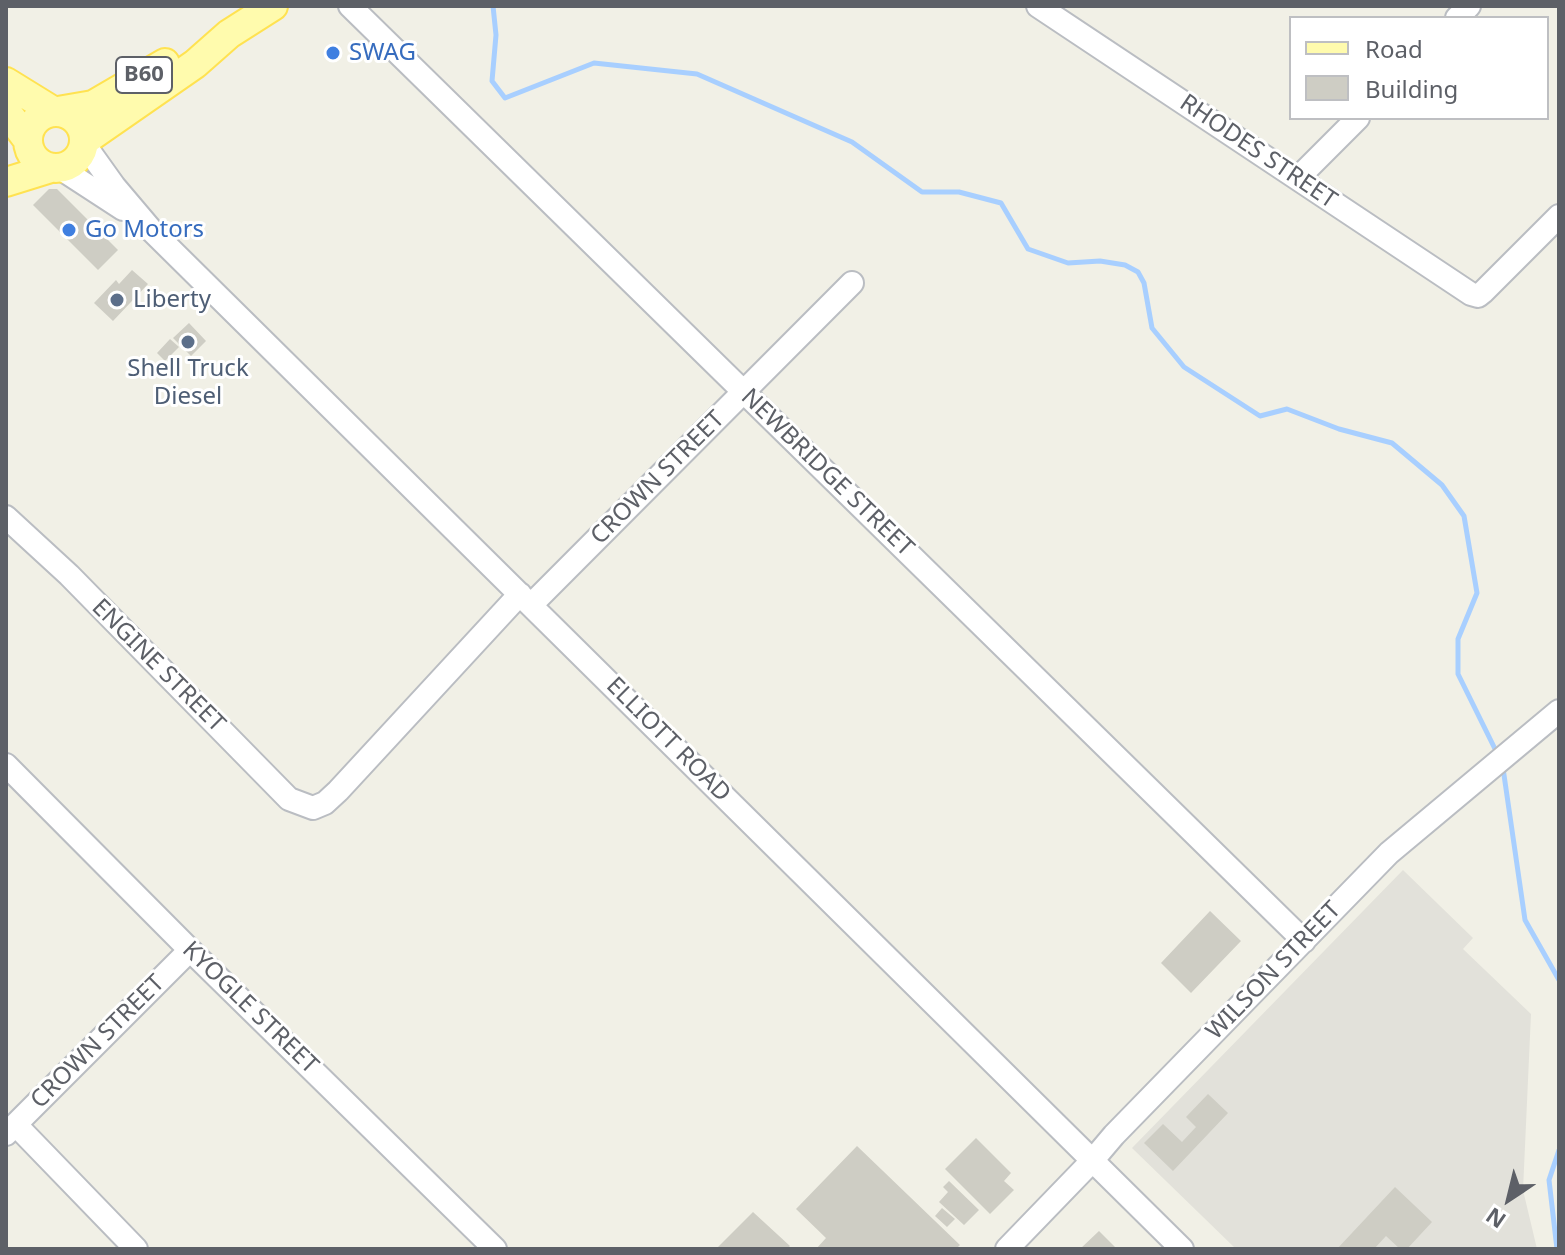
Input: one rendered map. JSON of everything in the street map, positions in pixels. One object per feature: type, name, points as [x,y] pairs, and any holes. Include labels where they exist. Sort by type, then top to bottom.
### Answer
[{"type":"main road","name":"B60","points":[[56,168],[76,160],[84,142],[195,64],[229,34],[273,6]]},
{"type":"main road","name":"B60","points":[[55,111],[93,105],[183,53],[229,34]]},
{"type":"main road","points":[[6,82],[77,121],[84,142]]},
{"type":"main road","points":[[6,111],[20,146],[34,159],[56,168]]},
{"type":"main road","points":[[20,146],[34,120],[55,111]]},
{"type":"main road","points":[[6,182],[56,168]]},
{"type":"street","name":"NEWBRIDGE STREET","points":[[350,6],[1304,941]]},
{"type":"street","name":"RHODES STREET","points":[[1038,6],[1478,296],[1559,216]]},
{"type":"street","points":[[1298,178],[1356,120]]},
{"type":"street","name":"ELLIOTT ROAD","points":[[84,142],[114,186],[153,232],[1182,1249]]},
{"type":"street","name":"ELLIOTT ROAD","points":[[56,168],[96,190],[153,232]]},
{"type":"street","name":"CROWN STREET","points":[[313,808],[325,803],[338,791],[526,600],[852,283]]},
{"type":"street","name":"ENGINE STREET","points":[[6,517],[69,575],[289,799],[313,808]]},
{"type":"street","name":"WILSON STREET","points":[[1007,1249],[1389,853],[1550,718]]},
{"type":"street","name":"KYOGLE STREET","points":[[6,765],[495,1249]]},
{"type":"street","name":"CROWN STREET","points":[[12,1121],[190,950]]},
{"type":"street","points":[[12,1121],[136,1249]]},
{"type":"shaded area","points":[[1403,870],[1473,938],[1463,949],[1531,1014],[1523,1190],[1537,1249],[1236,1249],[1132,1148]]},
{"type":"building","points":[[49,189],[57,189],[118,250],[98,270],[33,205]]},
{"type":"building","points":[[132,270],[148,284],[113,321],[94,303],[116,280],[119,284]]},
{"type":"building","points":[[189,323],[206,341],[191,356],[173,338]]},
{"type":"building","points":[[170,339],[179,347],[165,361],[157,353]]},
{"type":"building","points":[[1210,911],[1241,941],[1191,993],[1161,963]]},
{"type":"building","points":[[1208,1094],[1228,1113],[1173,1171],[1144,1143],[1163,1124],[1182,1142],[1196,1127],[1186,1117]]},
{"type":"building","points":[[976,1138],[1011,1173],[1004,1181],[1014,1190],[990,1214],[945,1169]]},
{"type":"building","points":[[857,1146],[960,1245],[956,1249],[816,1249],[826,1238],[796,1209]]},
{"type":"building","points":[[949,1181],[979,1210],[964,1225],[939,1202],[948,1192],[943,1187]]},
{"type":"building","points":[[1395,1187],[1432,1222],[1407,1249],[1400,1249],[1386,1236],[1374,1249],[1337,1249]]},
{"type":"building","points":[[942,1208],[955,1219],[947,1227],[935,1216]]},
{"type":"building","points":[[753,1212],[790,1246],[787,1249],[716,1249]]},
{"type":"building","points":[[1099,1231],[1117,1249],[1080,1249]]},
{"type":"waterway","points":[[493,6],[496,35],[492,81],[505,98],[594,63],[697,74],[852,142],[922,192],[959,192],[1001,203],[1028,249],[1068,263],[1100,261],[1125,265],[1138,272],[1144,283],[1152,328],[1184,367],[1260,416],[1287,409],[1339,429],[1392,443],[1442,485],[1464,516],[1477,593],[1458,639],[1458,674],[1498,755]]},
{"type":"waterway","points":[[1503,768],[1525,920],[1559,980]]},
{"type":"waterway","points":[[1557,1249],[1549,1180],[1559,1150]]},
{"type":"place","name":"SWAG","points":[[333,53]]},
{"type":"place","name":"Go Motors","points":[[69,230]]},
{"type":"place","name":"Liberty","points":[[117,300]]},
{"type":"place","name":"Shell Truck Diesel","points":[[188,342]]}]
